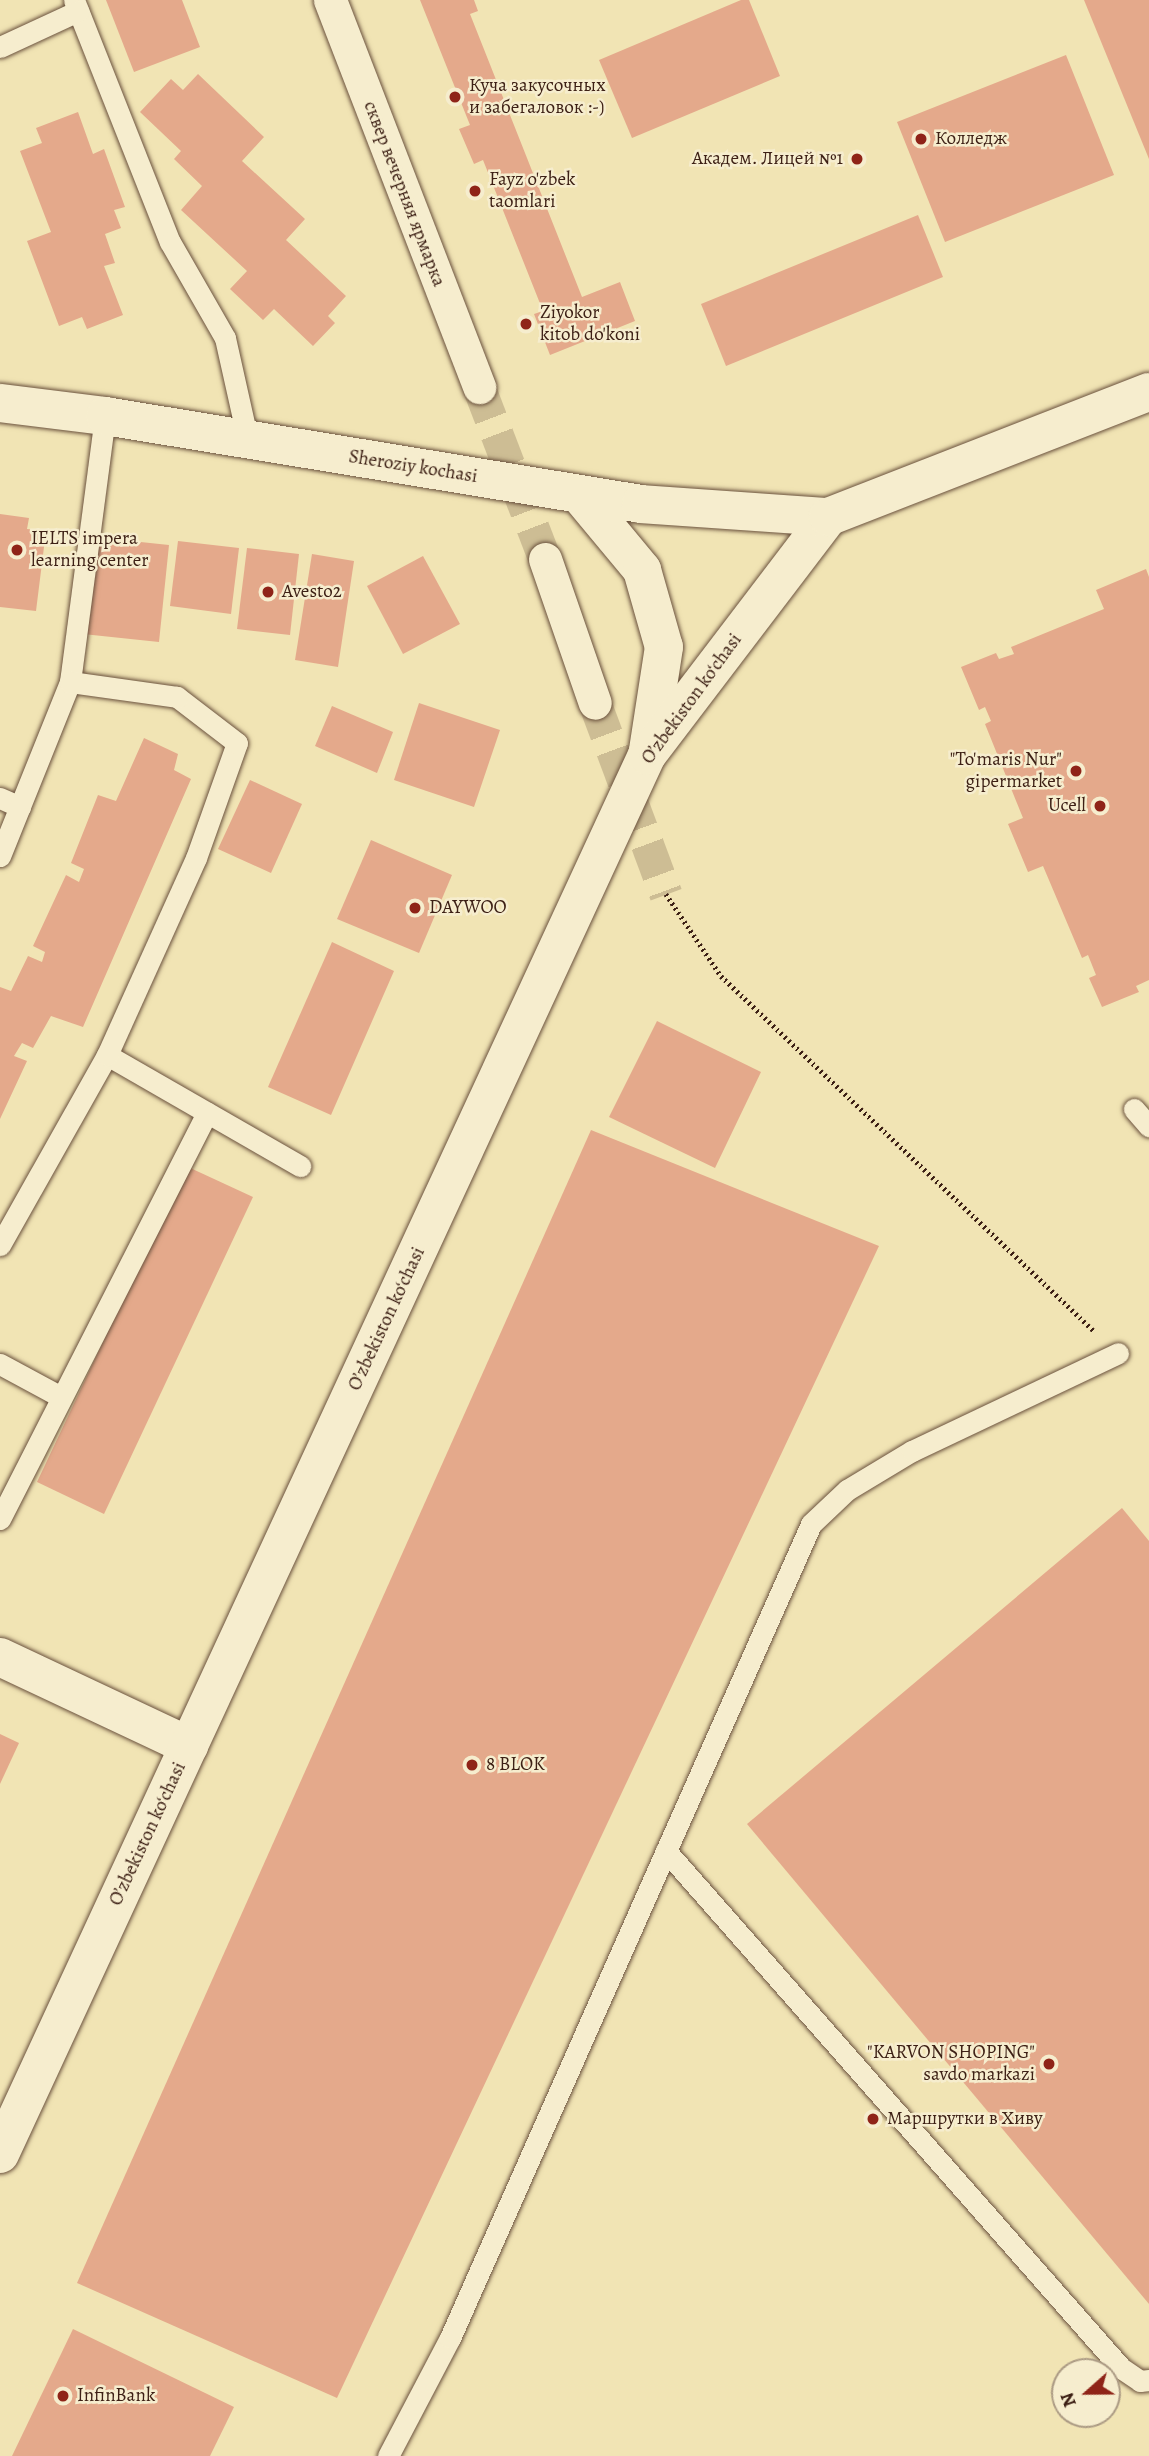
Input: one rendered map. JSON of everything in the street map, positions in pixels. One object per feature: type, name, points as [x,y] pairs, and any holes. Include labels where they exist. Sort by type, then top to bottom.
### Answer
[{"type":"street","name":"сквер вечерняя ярмарка","points":[[330,0],[479,387]]},
{"type":"street","points":[[828,517],[1149,392]]},
{"type":"street","name":"Sheroziy kochasi","points":[[0,403],[105,416],[642,504],[828,517]]},
{"type":"street","points":[[579,494],[642,569],[664,647],[648,755]]},
{"type":"street","name":"O’zbekiston ko‘chasi","points":[[0,2154],[648,755],[828,517]]},
{"type":"street","points":[[545,559],[595,703]]},
{"type":"street","points":[[0,1657],[189,1746]]},
{"type":"lane","points":[[0,47],[76,5],[170,242],[225,338],[248,441]]},
{"type":"lane","points":[[0,856],[70,682],[105,416]]},
{"type":"lane","points":[[0,1245],[107,1055],[196,858],[237,743],[177,697],[70,682]]},
{"type":"lane","points":[[0,798],[20,807]]},
{"type":"lane","points":[[107,1055],[300,1166]]},
{"type":"lane","points":[[1134,1109],[1149,1126]]},
{"type":"lane","points":[[0,1519],[207,1113]]},
{"type":"lane","points":[[388,2456],[450,2337],[811,1524],[847,1490],[912,1451],[1118,1353]]},
{"type":"lane","points":[[0,1364],[61,1397]]},
{"type":"lane","points":[[666,1851],[1121,2368],[1140,2381],[1149,2380]]},
{"type":"path","points":[[666,894],[722,976],[1118,1353]]},
{"type":"building","points":[[106,0],[182,0],[200,47],[134,72]]},
{"type":"building","points":[[420,0],[474,0],[478,11],[470,14],[582,297],[620,282],[635,321],[550,355],[534,314],[543,311],[483,160],[474,164],[459,129],[470,125]]},
{"type":"building","points":[[741,0],[749,0],[780,76],[632,138],[599,60]]},
{"type":"building","points":[[1084,0],[1149,0],[1149,159]]},
{"type":"building","points":[[1066,55],[1114,175],[945,242],[897,122]]},
{"type":"building","points":[[198,74],[264,137],[242,161],[305,219],[286,240],[346,296],[328,316],[335,323],[313,346],[274,309],[263,320],[230,289],[247,271],[181,210],[202,186],[174,159],[181,151],[140,112],[171,79],[183,90]]},
{"type":"building","points":[[78,112],[93,154],[104,149],[125,207],[114,210],[121,228],[105,234],[115,263],[104,266],[123,315],[87,329],[82,317],[59,326],[27,241],[51,232],[20,151],[42,143],[36,128]]},
{"type":"building","points":[[918,215],[943,277],[726,366],[701,304]]},
{"type":"building","points":[[0,514],[29,518],[27,529],[46,531],[36,611],[0,607]]},
{"type":"building","points":[[93,537],[169,545],[159,642],[83,634]]},
{"type":"building","points":[[178,541],[239,548],[231,614],[170,606]]},
{"type":"building","name":"Avesto2","points":[[247,548],[299,554],[290,635],[237,629]]},
{"type":"building","points":[[312,554],[354,561],[338,667],[295,660]]},
{"type":"building","points":[[423,556],[460,624],[403,654],[367,586]]},
{"type":"building","name":"\"To'maris Nur\" gipermarket","points":[[1146,569],[1149,577],[1149,980],[1136,986],[1139,992],[1102,1007],[1089,978],[1096,975],[1088,955],[1082,958],[1043,866],[1028,872],[1008,824],[1023,818],[985,724],[991,721],[985,707],[979,710],[961,667],[996,653],[999,659],[1014,654],[1011,647],[1104,609],[1096,590]]},
{"type":"building","points":[[419,703],[500,730],[474,807],[394,780]]},
{"type":"building","points":[[332,706],[393,732],[377,773],[315,746]]},
{"type":"building","points":[[144,738],[178,754],[174,770],[191,779],[83,1027],[51,1016],[33,1048],[22,1043],[14,1056],[27,1061],[0,1119],[0,987],[11,991],[28,956],[42,962],[45,952],[33,946],[66,875],[79,882],[84,869],[71,863],[98,795],[116,801]]},
{"type":"building","points":[[250,780],[302,804],[271,873],[218,849]]},
{"type":"building","points":[[371,840],[452,875],[419,953],[337,919]]},
{"type":"building","points":[[332,942],[394,971],[331,1115],[268,1087]]},
{"type":"building","points":[[657,1021],[761,1072],[715,1168],[609,1117]]},
{"type":"building","name":"8 BLOK","points":[[591,1130],[879,1246],[337,2398],[77,2283]]},
{"type":"building","points":[[186,1166],[253,1197],[104,1514],[37,1482]]},
{"type":"building","name":"\"KARVON SHOPING\" savdo markazi","points":[[1122,1508],[1149,1541],[1149,2304],[747,1824]]},
{"type":"building","points":[[0,1734],[19,1743],[0,1784]]},
{"type":"building","points":[[73,2329],[234,2407],[210,2456],[12,2456]]},
{"type":"tunnel","points":[[479,387],[545,559]]},
{"type":"tunnel","points":[[595,703],[666,894]]},
{"type":"place","name":"Куча закусочных и забегаловок :-)","points":[[455,97]]},
{"type":"place","name":"Колледж","points":[[921,139]]},
{"type":"place","name":"Академ. Лицей №1","points":[[857,159]]},
{"type":"place","name":"Fayz o'zbek taomlari","points":[[475,191]]},
{"type":"place","name":"Ziyokor kitob do'koni","points":[[526,324]]},
{"type":"place","name":"IELTS impera learning center","points":[[17,550]]},
{"type":"place","name":"Avesto2","points":[[268,592]]},
{"type":"place","name":"\"To'maris Nur\" gipermarket","points":[[1076,771]]},
{"type":"place","name":"Ucell","points":[[1100,806]]},
{"type":"place","name":"DAYWOO","points":[[415,908]]},
{"type":"place","name":"8 BLOK","points":[[472,1765]]},
{"type":"place","name":"\"KARVON SHOPING\" savdo markazi","points":[[1049,2064]]},
{"type":"place","name":"Маршрутки в Хиву","points":[[873,2119]]},
{"type":"place","name":"InfinBank","points":[[63,2396]]}]
